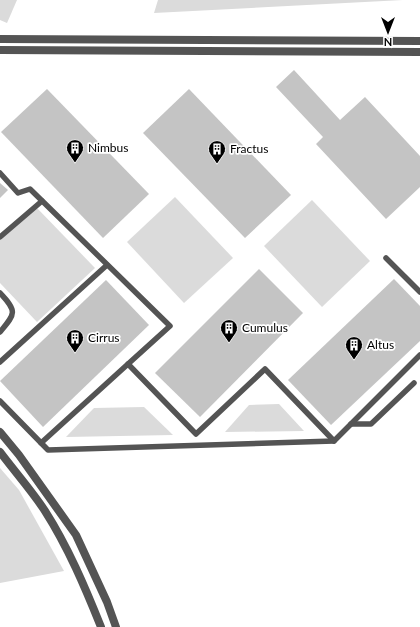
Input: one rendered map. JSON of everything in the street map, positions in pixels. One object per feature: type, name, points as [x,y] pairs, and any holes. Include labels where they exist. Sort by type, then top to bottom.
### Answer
[{"type":"street","points":[[0,40],[420,42]]},
{"type":"street","points":[[0,50],[420,52]]},
{"type":"street","points":[[0,432],[20,455],[76,536],[107,602],[116,627]]},
{"type":"street","points":[[0,452],[44,511],[68,551],[87,591],[101,627]]},
{"type":"lane","points":[[0,173],[18,193],[30,189],[170,326],[41,443]]},
{"type":"lane","points":[[0,237],[42,201]]},
{"type":"lane","points":[[386,258],[420,292]]},
{"type":"lane","points":[[0,362],[107,265]]},
{"type":"lane","points":[[0,293],[11,307],[12,314],[11,321],[0,332]]},
{"type":"lane","points":[[0,401],[48,450],[334,441],[420,355]]},
{"type":"lane","points":[[128,364],[196,434],[265,369],[334,441]]},
{"type":"lane","points":[[351,424],[371,424],[414,384]]},
{"type":"shaded area","points":[[0,0],[17,0],[7,23],[0,20]]},
{"type":"shaded area","points":[[158,0],[403,0],[154,13]]},
{"type":"shaded area","points":[[175,197],[233,258],[184,303],[127,242]]},
{"type":"shaded area","points":[[312,200],[370,261],[322,307],[264,246]]},
{"type":"shaded area","points":[[36,207],[95,268],[37,322],[0,283],[0,240]]},
{"type":"shaded area","points":[[279,404],[304,431],[225,432],[249,405]]},
{"type":"shaded area","points":[[144,407],[173,435],[66,437],[94,408]]},
{"type":"shaded area","points":[[0,468],[19,490],[64,571],[0,583]]},
{"type":"building","points":[[294,70],[340,120],[365,97],[420,156],[420,187],[386,219],[316,144],[323,137],[276,87]]},
{"type":"building","name":"Nimbus","points":[[47,89],[149,194],[103,238],[1,132]]},
{"type":"building","name":"Fractus","points":[[189,89],[291,195],[245,238],[143,133]]},
{"type":"building","points":[[0,183],[8,190],[0,198]]},
{"type":"building","name":"Cumulus","points":[[259,269],[303,313],[200,417],[155,373]]},
{"type":"building","name":"Altus","points":[[394,279],[420,306],[420,341],[331,425],[288,380]]},
{"type":"building","name":"Cirrus","points":[[106,280],[149,325],[43,427],[0,381]]},
{"type":"place","name":"Nimbus","points":[[75,163]]},
{"type":"place","name":"Fractus","points":[[217,164]]},
{"type":"place","name":"Cumulus","points":[[229,343]]},
{"type":"place","name":"Cirrus","points":[[75,353]]},
{"type":"place","name":"Altus","points":[[354,360]]}]
